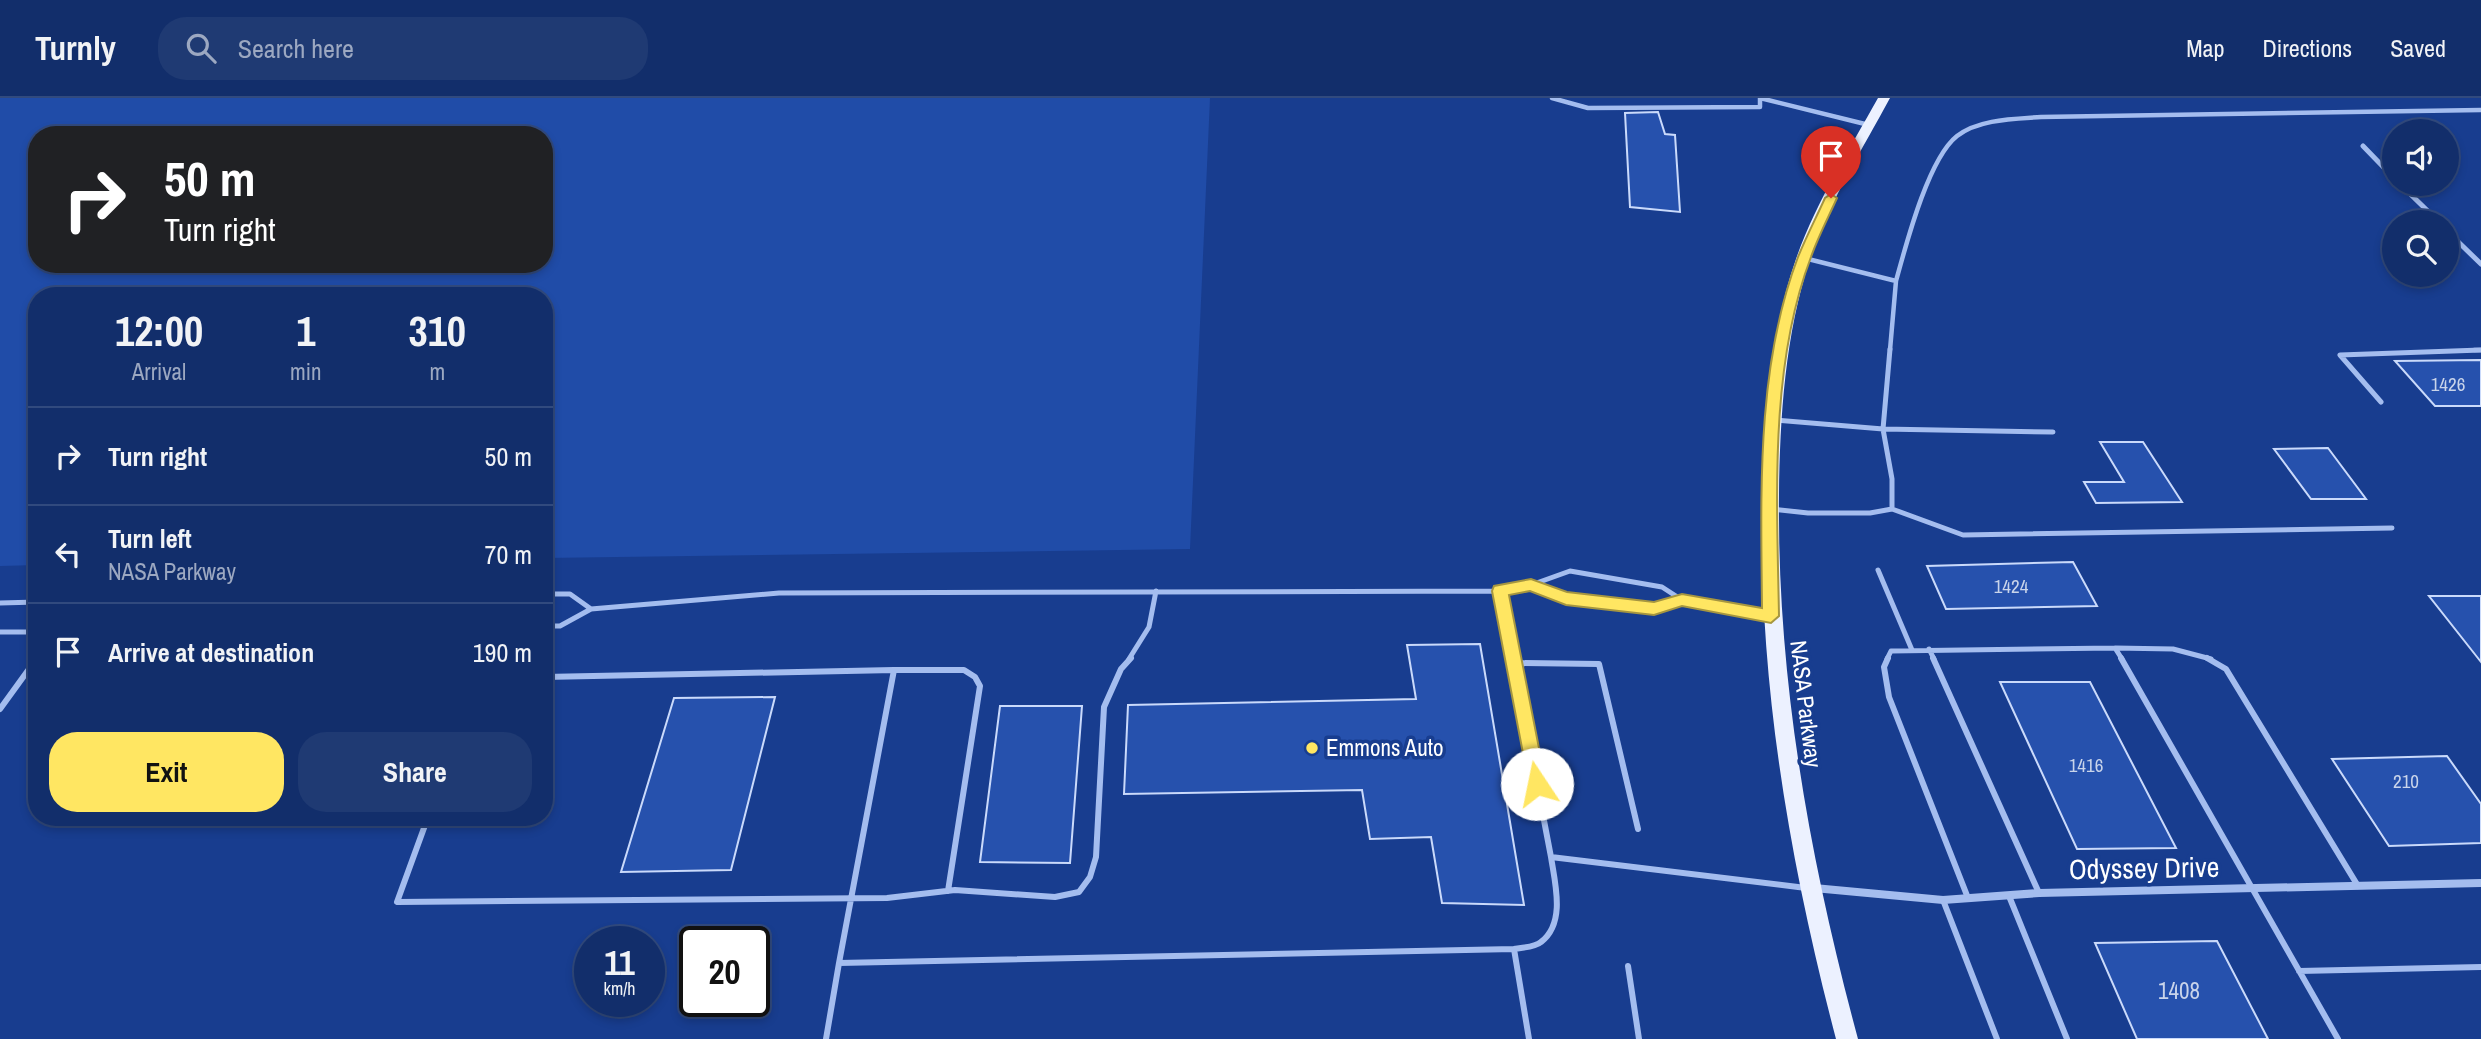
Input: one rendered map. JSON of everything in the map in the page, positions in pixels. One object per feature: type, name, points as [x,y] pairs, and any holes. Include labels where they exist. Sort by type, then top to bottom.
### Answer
[{"type":"main road","name":"NASA Parkway","points":[[1847,1039],[1810,888],[1784,741],[1771,616],[1769,508],[1773,420],[1787,318],[1804,258],[1822,215],[1884,98]]},
{"type":"street","points":[[2362,146],[2382,166]]},
{"type":"street","points":[[2412,196],[2427,210]]},
{"type":"street","points":[[2459,243],[2481,264]]},
{"type":"street","name":"Odyssey Drive","points":[[1810,888],[1943,900],[2039,893],[2481,883]]},
{"type":"lane","points":[[1552,98],[1588,108],[1760,107],[1760,98],[1870,125]]},
{"type":"lane","points":[[1686,98],[1690,108]]},
{"type":"lane","points":[[1892,509],[1892,479],[1883,429],[1896,281],[1909,233],[1944,149],[1955,137],[1971,127],[2003,121],[2172,113],[2481,110]]},
{"type":"lane","points":[[1804,258],[1896,281]]},
{"type":"lane","points":[[2381,402],[2340,355],[2481,350]]},
{"type":"lane","points":[[1773,420],[1883,429],[2053,432]]},
{"type":"lane","points":[[1769,508],[1808,513],[1870,513],[1892,509],[1963,535],[2392,528]]},
{"type":"lane","points":[[1878,570],[1912,650]]},
{"type":"lane","points":[[553,626],[560,626],[592,609],[779,593],[1500,591],[1531,585],[1570,571],[1662,587],[1682,600],[1771,616]]},
{"type":"lane","points":[[1531,585],[1566,598],[1654,609],[1682,600]]},
{"type":"lane","points":[[425,826],[397,902],[887,898],[948,891],[1055,897],[1079,892],[1090,877],[1096,857],[1104,708],[1121,669],[1136,652],[1149,627],[1156,591]]},
{"type":"lane","points":[[839,963],[1514,949],[1540,943],[1552,928],[1557,904],[1551,857],[1500,591]]},
{"type":"lane","points":[[553,594],[570,594],[592,609]]},
{"type":"lane","points":[[0,603],[28,602]]},
{"type":"lane","points":[[0,632],[28,632]]},
{"type":"lane","points":[[1968,898],[1889,697],[1884,667],[1891,650],[2115,648],[2186,650],[2207,657],[2226,669],[2358,886]]},
{"type":"lane","points":[[2115,648],[2339,1039]]},
{"type":"lane","points":[[1929,649],[2039,893]]},
{"type":"lane","points":[[1514,663],[1599,664],[1638,829]]},
{"type":"lane","points":[[1,706],[28,670]]},
{"type":"lane","points":[[826,1039],[894,670]]},
{"type":"lane","points":[[553,677],[964,670],[975,677],[980,686],[948,891]]},
{"type":"lane","points":[[1551,857],[1810,888]]},
{"type":"lane","points":[[2008,896],[2067,1039]]},
{"type":"lane","points":[[1943,900],[1997,1039]]},
{"type":"lane","points":[[1514,949],[1529,1039]]},
{"type":"lane","points":[[1628,966],[1639,1039]]},
{"type":"lane","points":[[2299,971],[2481,967]]},
{"type":"shaded area","points":[[0,98],[1210,98],[1190,549],[553,558],[553,287],[28,287],[28,565],[0,566]]},
{"type":"building","points":[[1658,112],[1665,134],[1675,135],[1680,212],[1630,207],[1625,113]]},
{"type":"building","points":[[2481,360],[2481,406],[2435,406],[2395,361]]},
{"type":"building","points":[[2100,442],[2143,442],[2182,502],[2096,503],[2084,482],[2124,482]]},
{"type":"building","points":[[2328,448],[2366,499],[2311,499],[2274,449]]},
{"type":"building","points":[[2073,562],[2097,606],[1946,609],[1927,566]]},
{"type":"building","points":[[2429,596],[2481,596],[2481,662]]},
{"type":"building","name":"Emmons Auto","points":[[1480,644],[1524,905],[1442,903],[1431,837],[1370,839],[1362,790],[1124,794],[1128,705],[1416,699],[1407,645]]},
{"type":"building","points":[[2000,682],[2090,682],[2176,848],[2077,849]]},
{"type":"building","points":[[775,697],[731,870],[621,872],[674,698]]},
{"type":"building","points":[[1000,706],[1082,706],[1070,863],[980,862]]},
{"type":"building","points":[[2447,756],[2481,804],[2481,843],[2389,846],[2332,759]]},
{"type":"building","points":[[2217,941],[2268,1039],[2137,1039],[2095,943]]},
{"type":"place","name":"Emmons Auto","points":[[1312,748]]},
{"type":"route","points":[[1537,784],[1500,591],[1531,585],[1566,598],[1654,609],[1682,600],[1771,616],[1769,508],[1773,420],[1779,366],[1787,318],[1804,258],[1831,198]]}]
